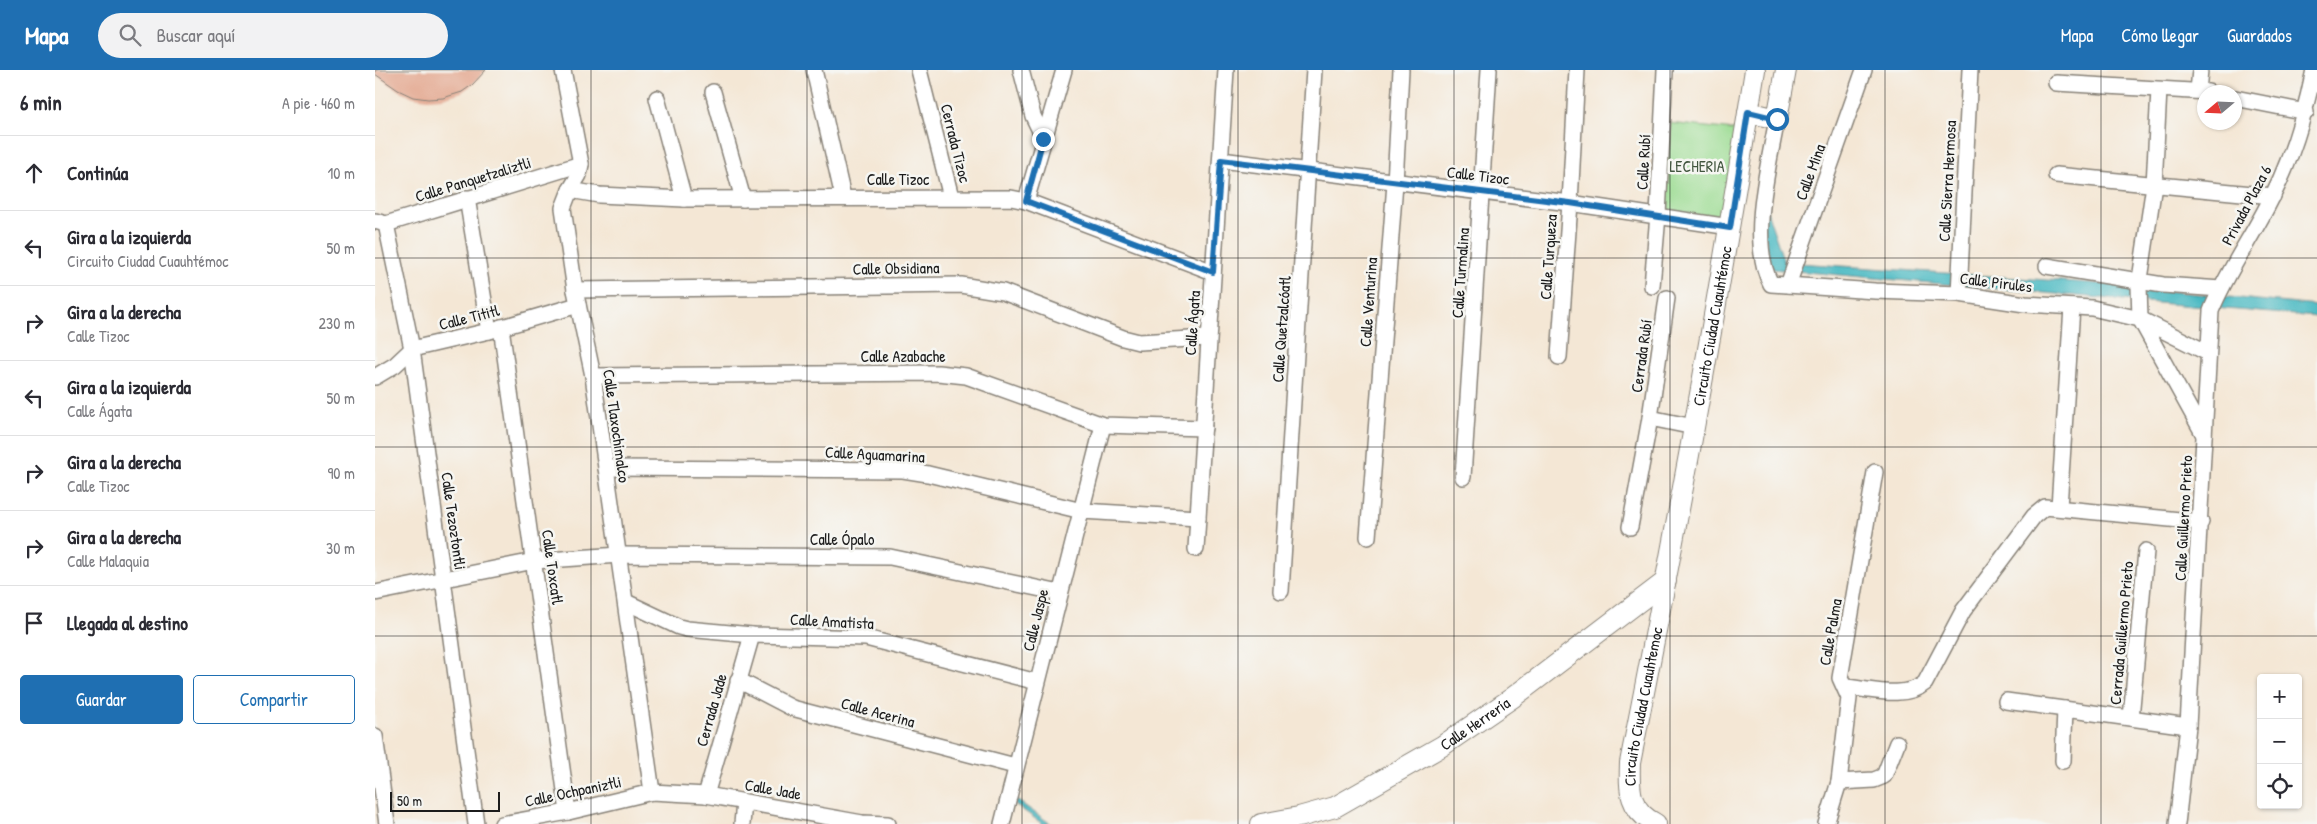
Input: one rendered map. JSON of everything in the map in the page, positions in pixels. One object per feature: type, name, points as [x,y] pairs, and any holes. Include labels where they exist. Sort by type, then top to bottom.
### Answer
[{"type":"main road","name":"Circuito Ciudad Cuauhtémoc","points":[[1666,581],[1730,228],[1755,70]]},
{"type":"main road","points":[[1748,112],[1777,119],[1787,70]]},
{"type":"main road","name":"Calle Herrería","points":[[1261,824],[1299,817],[1335,807],[1442,746],[1512,698],[1666,581]]},
{"type":"main road","name":"Circuito Ciudad Cuauhtemoc","points":[[1656,824],[1644,816],[1635,806],[1629,790],[1631,763],[1666,581]]},
{"type":"street","points":[[563,70],[581,164]]},
{"type":"street","points":[[814,70],[843,197]]},
{"type":"street","name":"Cerrada Tizoc","points":[[919,70],[951,196]]},
{"type":"street","points":[[1021,70],[1033,116],[1043,139]]},
{"type":"street","points":[[1026,201],[1064,70]]},
{"type":"street","name":"Calle Ágata","points":[[1196,549],[1226,70]]},
{"type":"street","name":"Calle Quetzalcóatl","points":[[1281,590],[1314,70]]},
{"type":"street","name":"Calle Venturina","points":[[1368,537],[1395,183],[1401,70]]},
{"type":"street","name":"Calle Turmalina","points":[[1463,478],[1483,192],[1489,70]]},
{"type":"street","name":"Calle Turqueza","points":[[1559,357],[1577,70]]},
{"type":"street","name":"Calle Rubí","points":[[1652,286],[1658,215],[1665,70]]},
{"type":"street","name":"Calle Mina","points":[[1792,273],[1864,70]]},
{"type":"street","name":"Calle Sierra Hermosa","points":[[1960,291],[1970,70]]},
{"type":"street","points":[[2200,70],[2202,85]]},
{"type":"street","points":[[2242,99],[2305,112],[2314,70]]},
{"type":"street","points":[[2056,83],[2197,92]]},
{"type":"street","points":[[2159,90],[2154,185],[2139,283],[2140,314],[2204,435]]},
{"type":"street","points":[[713,92],[743,198]]},
{"type":"street","points":[[657,98],[685,199]]},
{"type":"street","name":"Privada Plaza 6","points":[[2211,311],[2219,292],[2273,196],[2297,140],[2305,112]]},
{"type":"street","name":"Calle Pirules","points":[[1777,119],[1760,217],[1765,272],[1771,284],[1792,273],[1960,291],[2025,304],[2092,308],[2140,314],[2208,353]]},
{"type":"street","name":"Calle Tizoc","points":[[1221,160],[1395,183],[1570,203],[1658,215],[1730,228]]},
{"type":"street","name":"Calle Tlaxochimalco","points":[[581,164],[579,175],[570,190],[563,208],[577,297],[593,376],[652,792]]},
{"type":"street","name":"Calle Panquetzaliztli","points":[[381,223],[581,164]]},
{"type":"street","points":[[2056,174],[2273,196]]},
{"type":"street","name":"Calle Tizoc","points":[[570,190],[599,195],[685,199],[951,196],[1011,198],[1026,201],[1213,272]]},
{"type":"street","name":"Calle Toxcatl","points":[[467,198],[495,329],[535,561],[568,812]]},
{"type":"street","name":"Calle Tezoztontli","points":[[381,223],[412,349],[476,824]]},
{"type":"street","points":[[2047,266],[2139,283],[2219,292]]},
{"type":"street","name":"Calle Obsidiana","points":[[577,297],[961,285],[1003,292],[1139,342],[1208,338]]},
{"type":"street","name":"Calle Tititl","points":[[375,377],[395,365],[412,349],[495,329],[577,297]]},
{"type":"street","name":"Cerrada Rubí","points":[[1630,527],[1650,418],[1667,298]]},
{"type":"street","points":[[2059,507],[2072,307]]},
{"type":"street","name":"Calle Guillermo Prieto","points":[[2177,824],[2188,726],[2201,522],[2211,311]]},
{"type":"street","name":"Calle Azabache","points":[[593,376],[947,374],[966,376],[1103,425],[1204,428]]},
{"type":"street","points":[[1650,418],[1694,427]]},
{"type":"street","name":"Calle Jaspe","points":[[1002,824],[1015,766],[1103,425]]},
{"type":"street","name":"Calle Aguamarina","points":[[605,468],[903,470],[928,474],[1082,511],[1198,518]]},
{"type":"street","name":"Calle Palma","points":[[1826,824],[1839,782],[1849,698],[1840,678],[1875,472]]},
{"type":"street","points":[[1845,687],[1906,693],[1917,690],[1925,683],[1963,611],[2034,516],[2045,507],[2201,522]]},
{"type":"street","name":"Cerrada Guillermo Prieto","points":[[2131,718],[2146,551]]},
{"type":"street","name":"Calle Ópalo","points":[[375,593],[535,561],[619,555],[890,557],[1060,593]]},
{"type":"street","name":"Calle Amatista","points":[[626,602],[679,628],[752,635],[866,638],[1037,682]]},
{"type":"street","name":"Cerrada Jade","points":[[706,795],[737,680],[752,635]]},
{"type":"street","name":"Calle Acerina","points":[[737,680],[792,708],[1015,766]]},
{"type":"street","points":[[2006,700],[2188,726]]},
{"type":"street","points":[[2063,762],[2065,709]]},
{"type":"street","points":[[375,736],[387,824]]},
{"type":"street","points":[[1839,782],[1874,780],[1884,776],[1897,743]]},
{"type":"street","name":"Calle Ochpaniztli","points":[[506,824],[568,812],[652,792]]},
{"type":"street","name":"Calle Jade","points":[[652,792],[706,795],[862,823],[887,824]]},
{"type":"street","points":[[742,824],[744,802]]},
{"type":"green space","name":"LECHERIA","points":[[1660,122],[1744,131],[1727,224],[1656,215]]},
{"type":"water","points":[[1766,208],[1784,262],[2091,283],[2317,306],[2317,317],[1772,269],[1761,217]]},
{"type":"water","points":[[1015,799],[1051,824],[1043,824],[1013,803]]},
{"type":"building","points":[[375,70],[486,70],[472,85],[462,92],[443,98],[428,99],[413,97],[398,90],[375,74]]},
{"type":"route","points":[[1043,139],[1026,201],[1213,272],[1221,160],[1395,183],[1570,203],[1658,215],[1730,228],[1748,112],[1777,119]]}]
